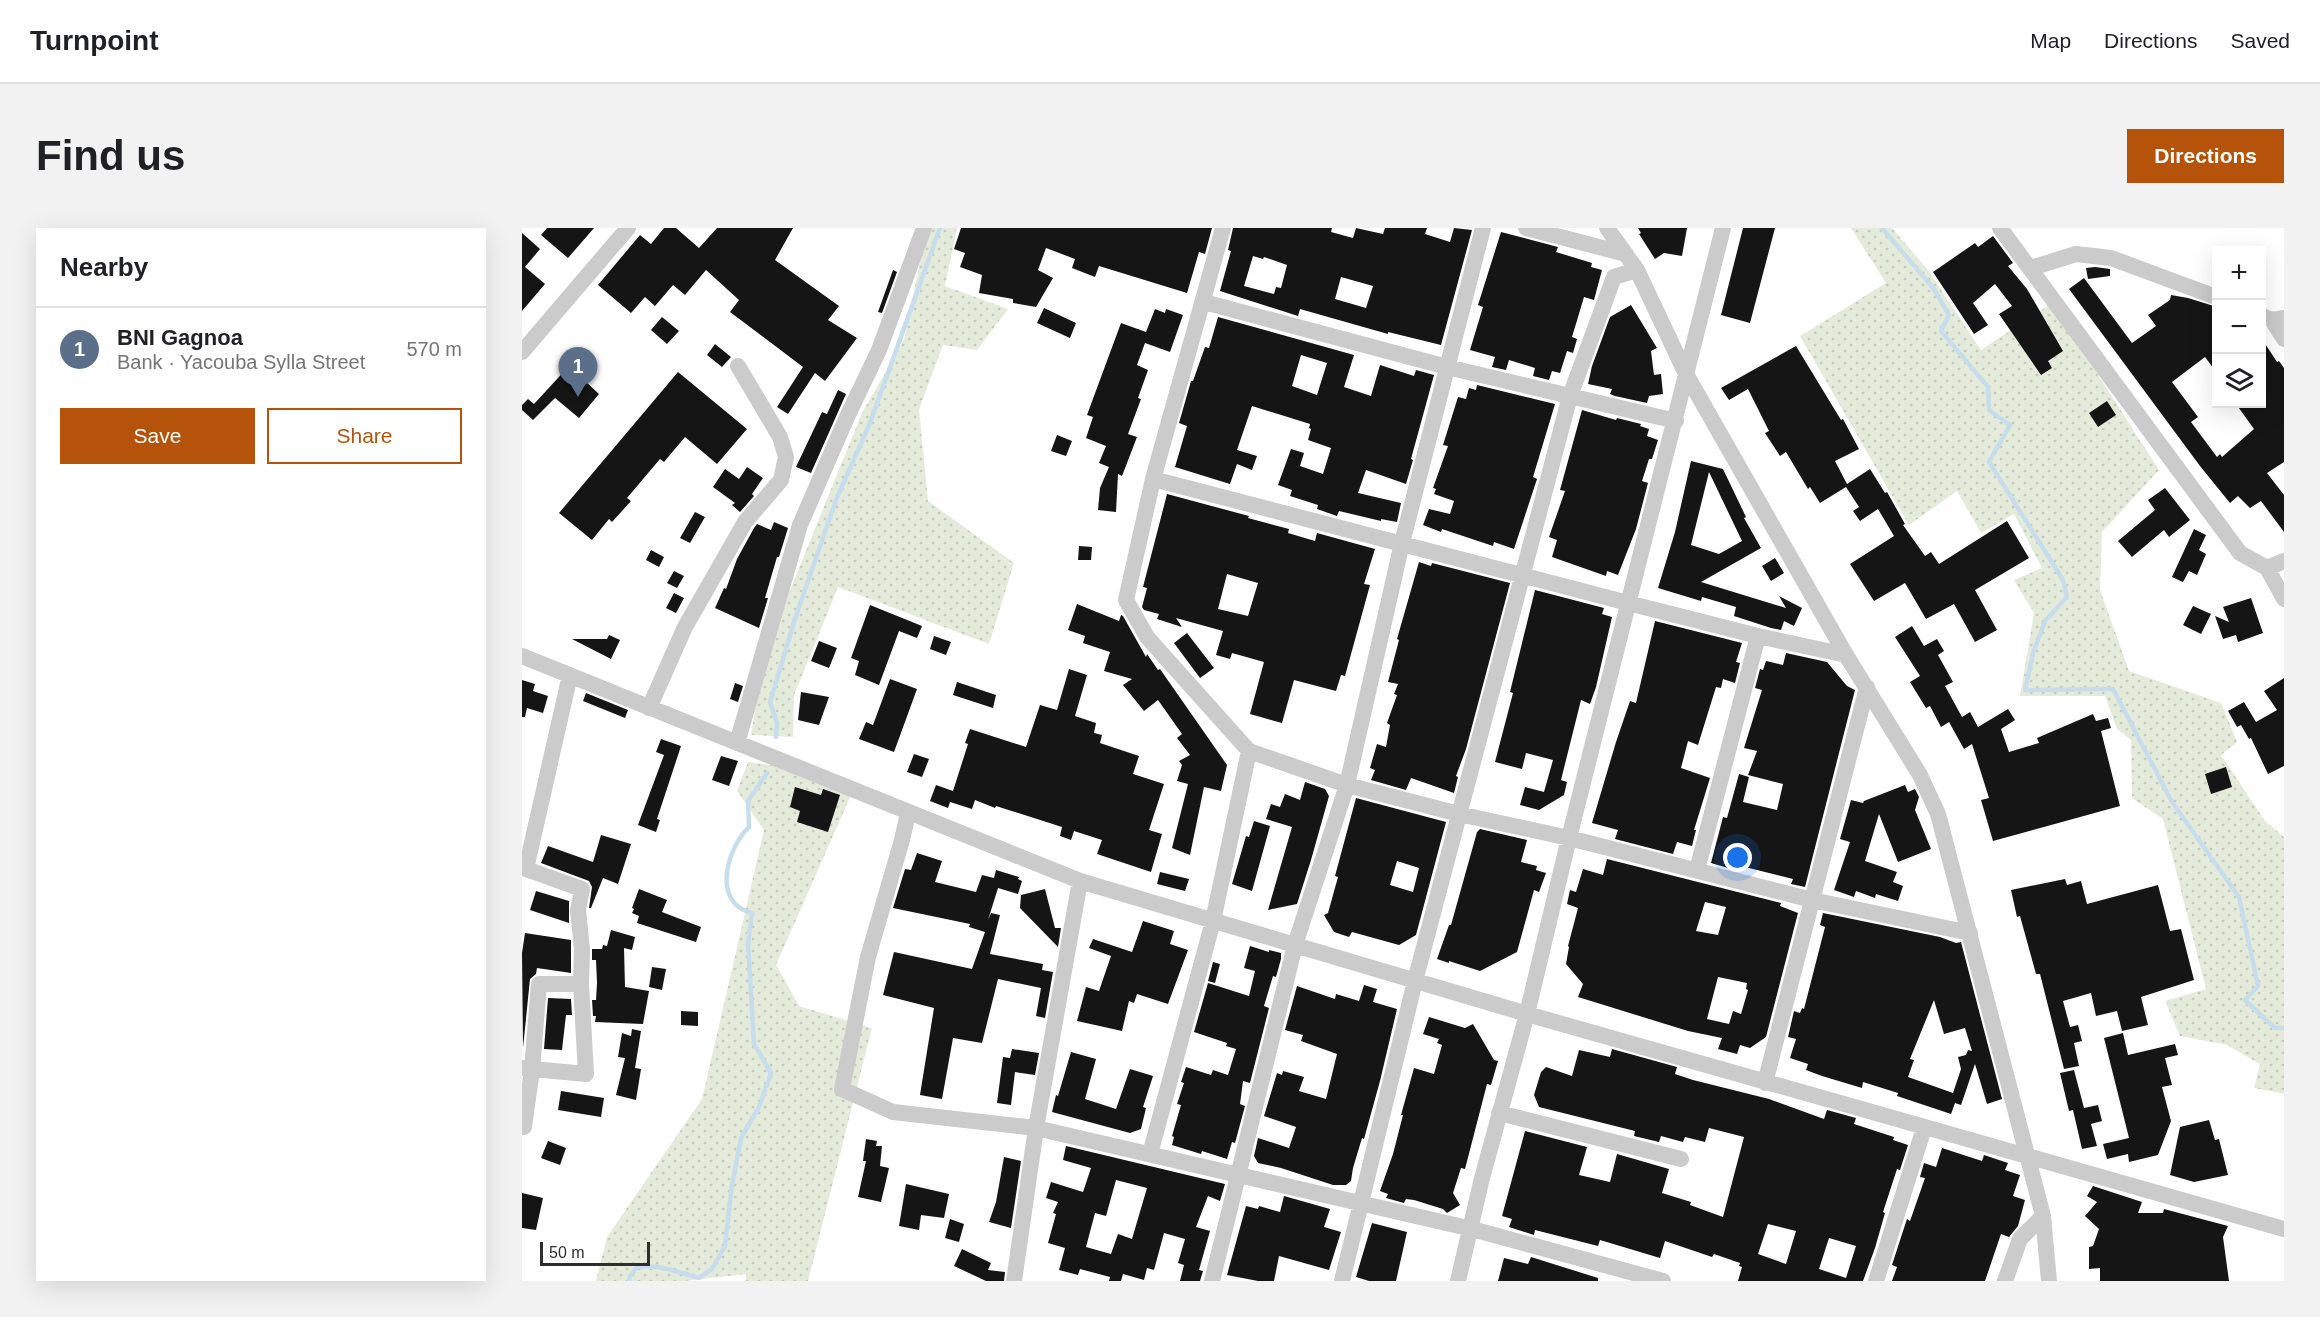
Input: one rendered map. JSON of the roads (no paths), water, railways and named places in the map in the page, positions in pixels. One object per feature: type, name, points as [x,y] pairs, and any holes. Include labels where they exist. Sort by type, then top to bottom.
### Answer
[{"type":"street","points":[[522,352],[628,228]]},
{"type":"street","points":[[737,743],[800,525],[879,350],[924,228]]},
{"type":"street","points":[[1223,228],[1153,479],[1126,600],[1147,637],[1249,751],[1347,785],[1569,838],[1812,900],[1970,933]]},
{"type":"street","points":[[1212,1281],[1295,945],[1347,785],[1402,543],[1483,228]]},
{"type":"street","points":[[1526,228],[1626,254]]},
{"type":"street","points":[[1607,228],[1637,270],[1686,375],[1846,655],[1868,687],[1920,775],[1938,814],[2043,1216],[2049,1281]]},
{"type":"street","points":[[1458,1281],[1723,228]]},
{"type":"street","points":[[2000,228],[2240,553],[2267,568],[2284,599]]},
{"type":"street","points":[[2031,268],[2076,254],[2111,258],[2212,295]]},
{"type":"street","points":[[1342,1281],[1363,1203],[1415,981],[1569,396],[1614,277],[1637,270]]},
{"type":"street","points":[[1204,302],[1447,367],[1676,421]]},
{"type":"street","points":[[2272,318],[2284,339]]},
{"type":"street","points":[[649,708],[685,627],[745,522],[781,480],[786,457],[780,436],[738,366]]},
{"type":"street","points":[[1153,479],[1628,603],[1758,636],[1846,655]]},
{"type":"street","points":[[2267,568],[2284,561]]},
{"type":"street","points":[[1697,870],[1758,636]]},
{"type":"street","points":[[522,656],[1080,882],[1765,1083],[2284,1229]]},
{"type":"street","points":[[527,1069],[585,1074],[581,984],[582,949],[578,910],[582,889],[524,874],[570,675]]},
{"type":"street","points":[[1765,1083],[1868,687]]},
{"type":"street","points":[[1150,1154],[1213,921],[1249,751]]},
{"type":"street","points":[[908,813],[868,957],[842,1089],[893,1112],[1036,1128],[1472,1229],[1663,1281]]},
{"type":"street","points":[[1014,1281],[1036,1128],[1080,882]]},
{"type":"street","points":[[522,1127],[524,1127],[527,1069],[539,984],[581,984]]},
{"type":"street","points":[[1499,1113],[1682,1159]]},
{"type":"street","points":[[1876,1281],[1924,1128]]},
{"type":"street","points":[[2005,1281],[2020,1239],[2043,1216]]},
{"type":"waterway","points":[[776,737],[777,723],[770,702],[795,619],[836,500],[870,423],[940,228]]},
{"type":"waterway","points":[[1882,228],[1934,289],[1949,315],[1941,331],[1988,387],[1989,410],[2010,425],[1989,462],[2063,580],[2067,597],[2045,621],[2033,653],[2025,690],[2113,689],[2172,802],[2239,897],[2258,986],[2245,1000],[2275,1028],[2284,1028]]},
{"type":"waterway","points":[[629,1281],[637,1267],[645,1266],[668,1269],[699,1278],[712,1269],[725,1246],[732,1185],[741,1138],[759,1107],[771,1073],[754,1044],[748,943],[752,913],[739,907],[731,898],[727,887],[727,874],[734,848],[749,827],[748,801],[767,773]]},
{"type":"place","name":"BNI Gagnoa","points":[[578,397]]}]
